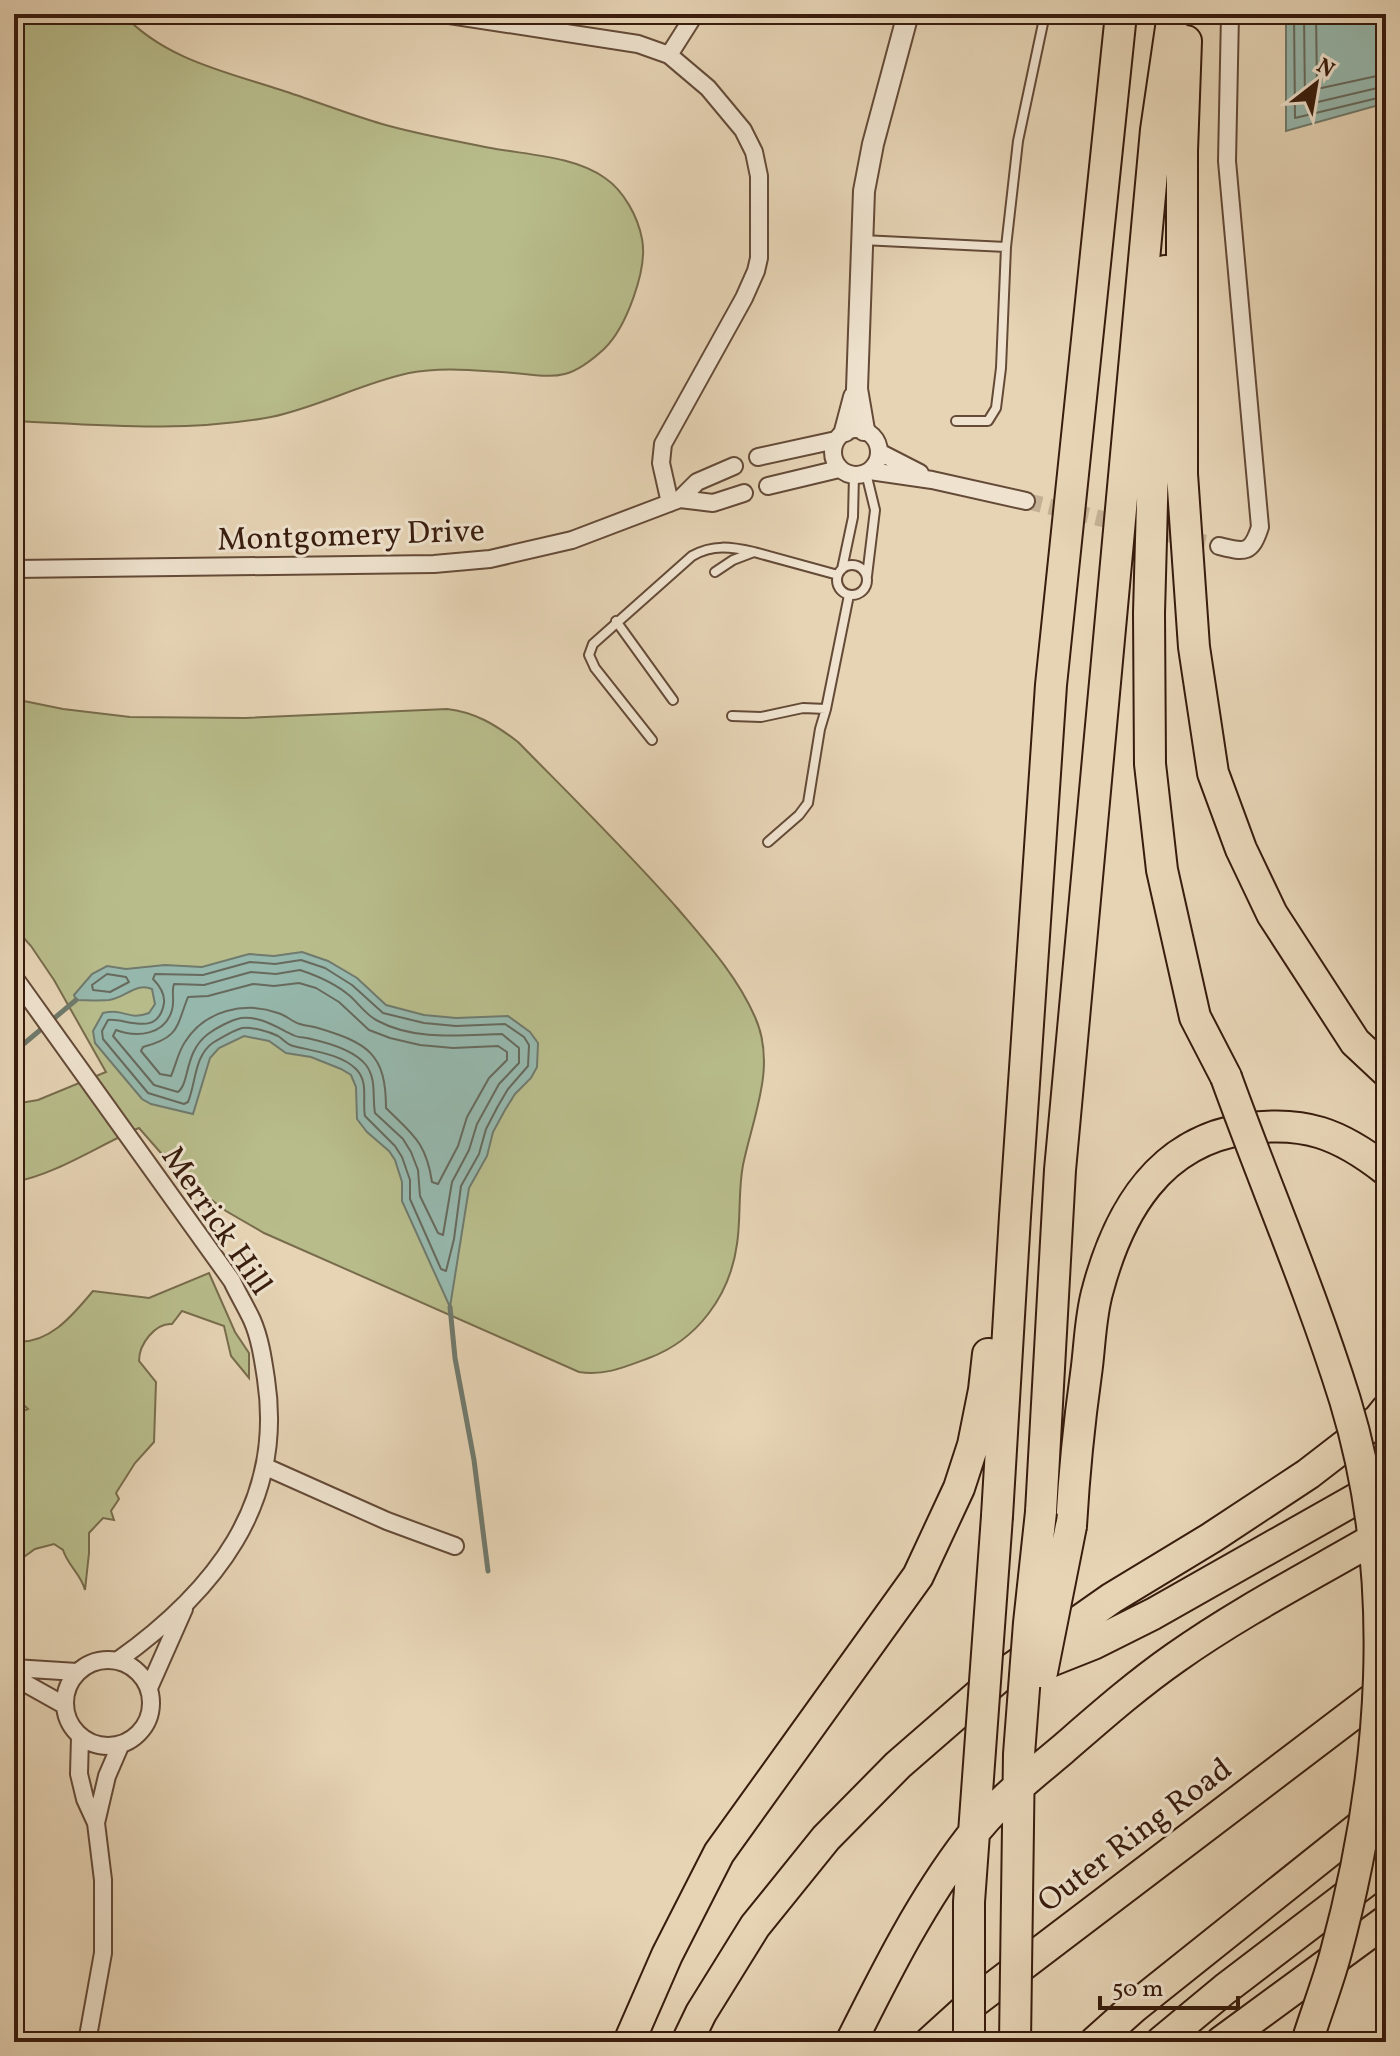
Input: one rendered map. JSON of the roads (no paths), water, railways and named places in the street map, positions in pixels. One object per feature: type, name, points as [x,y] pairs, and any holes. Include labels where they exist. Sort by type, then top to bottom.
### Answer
[{"type":"highway","points":[[969,2042],[969,1902],[1051,685],[1121,14]]},
{"type":"highway","points":[[1015,2042],[1019,1754],[1041,1512],[1060,1170],[1155,145],[1173,14]]},
{"type":"highway","points":[[1184,14],[1182,474],[1194,647],[1213,773],[1241,849],[1272,914],[1355,1042],[1386,1071]]},
{"type":"highway","points":[[1184,14],[1154,429],[1149,613],[1150,764],[1162,870],[1195,1017],[1226,1077],[1317,1318],[1345,1403],[1363,1474],[1373,1531],[1379,1608],[1380,1667],[1369,1792],[1335,1957],[1307,2042]]},
{"type":"highway","points":[[1019,1754],[1037,1698],[1071,1526],[1075,1452],[1097,1291],[1112,1248],[1133,1204],[1151,1177],[1198,1142],[1237,1130],[1269,1126],[1310,1128],[1350,1144],[1386,1170]]},
{"type":"highway","points":[[629,2042],[672,1943],[719,1853],[918,1576],[943,1525],[973,1445],[984,1390],[996,1249],[1004,1209],[1019,1163]]},
{"type":"highway","points":[[687,2042],[701,2013],[755,1926],[799,1869],[898,1765],[998,1678],[1112,1598],[1308,1474],[1378,1420],[1386,1410]]},
{"type":"highway","points":[[998,1678],[1047,1664],[1153,1614],[1386,1482]]},
{"type":"highway","points":[[851,2042],[894,1956],[932,1893],[971,1836],[1015,1790],[1123,1697],[1176,1657],[1261,1603],[1379,1537]]},
{"type":"highway","name":"Outer Ring Road","points":[[930,2042],[974,2002],[1386,1689]]},
{"type":"highway","points":[[1095,2042],[1133,2008],[1386,1806]]},
{"type":"highway","points":[[1161,2042],[1386,1866]]},
{"type":"highway","points":[[1221,2042],[1386,1921]]},
{"type":"street","points":[[443,14],[638,44],[669,55],[708,88],[743,130],[754,152],[759,176],[759,258],[751,285],[663,444],[661,463],[675,501]]},
{"type":"street","points":[[669,55],[695,14]]},
{"type":"street","points":[[857,472],[833,455],[848,434],[857,389],[864,191],[873,144],[908,14]]},
{"type":"street","points":[[1219,546],[1248,550],[1254,544],[1260,527],[1227,161],[1230,14]]},
{"type":"street","points":[[758,457],[848,434],[877,441],[879,452],[876,463],[857,472]]},
{"type":"street","points":[[879,452],[932,480]]},
{"type":"street","name":"Montgomery Drive","points":[[14,569],[434,564],[490,559],[572,540],[675,501],[697,482],[734,466]]},
{"type":"street","points":[[768,486],[857,472],[932,480],[1026,501]]},
{"type":"street","name":"Montgomery Drive","points":[[675,501],[713,503],[744,493]]},
{"type":"street","name":"Merrick Hill","points":[[14,977],[232,1281],[252,1321],[263,1356],[271,1428],[266,1467],[245,1525],[227,1554],[186,1604],[117,1661]]},
{"type":"street","points":[[266,1467],[387,1521],[455,1546]]},
{"type":"street","name":"Merrick Hill","points":[[149,1688],[186,1604]]},
{"type":"street","points":[[102,1660],[117,1661],[141,1675],[149,1688],[152,1702],[144,1729],[120,1746],[92,1744],[80,1737],[66,1717],[64,1705],[70,1682],[77,1672],[88,1664],[102,1660]]},
{"type":"street","points":[[14,1668],[77,1672]]},
{"type":"street","points":[[14,1677],[64,1705]]},
{"type":"street","points":[[80,1737],[79,1774],[85,1799],[96,1823],[103,1880],[103,1953],[87,2042]]},
{"type":"street","points":[[96,1823],[107,1776],[120,1746]]},
{"type":"lane","points":[[956,421],[988,421],[996,408],[1001,368],[1006,247],[1018,141],[1045,14]]},
{"type":"lane","points":[[861,240],[1006,247]]},
{"type":"lane","points":[[849,595],[838,583],[853,517],[857,472]]},
{"type":"lane","points":[[849,595],[863,590],[867,584],[875,510],[857,472]]},
{"type":"lane","points":[[652,740],[589,655],[593,644],[616,621],[703,550],[730,547],[840,572]]},
{"type":"lane","points":[[715,572],[733,560],[754,552]]},
{"type":"lane","points":[[840,572],[849,565],[856,566],[863,569],[867,576]]},
{"type":"lane","points":[[768,842],[808,803],[820,729],[849,595]]},
{"type":"lane","points":[[616,621],[673,700]]},
{"type":"lane","points":[[732,716],[761,717],[803,708],[826,709]]},
{"type":"water","points":[[1286,14],[1386,14],[1386,103],[1286,131]]},
{"type":"water","points":[[302,952],[328,961],[357,978],[386,1005],[424,1015],[456,1018],[508,1016],[530,1032],[538,1043],[537,1067],[505,1110],[493,1132],[487,1156],[469,1188],[450,1307],[402,1201],[402,1182],[395,1160],[357,1119],[356,1087],[351,1075],[311,1057],[286,1053],[269,1041],[244,1036],[219,1048],[210,1058],[193,1114],[151,1104],[142,1099],[95,1043],[93,1031],[103,1013],[136,1016],[149,1013],[155,1004],[152,989],[141,987],[109,1000],[76,1000],[74,995],[92,974],[107,966],[126,969],[165,965],[202,967],[249,954],[274,956]]},
{"type":"waterway","points":[[14,1052],[76,1000]]},
{"type":"waterway","points":[[450,1307],[488,1571]]},
{"type":"tunnel","points":[[1026,501],[1219,546]]}]
